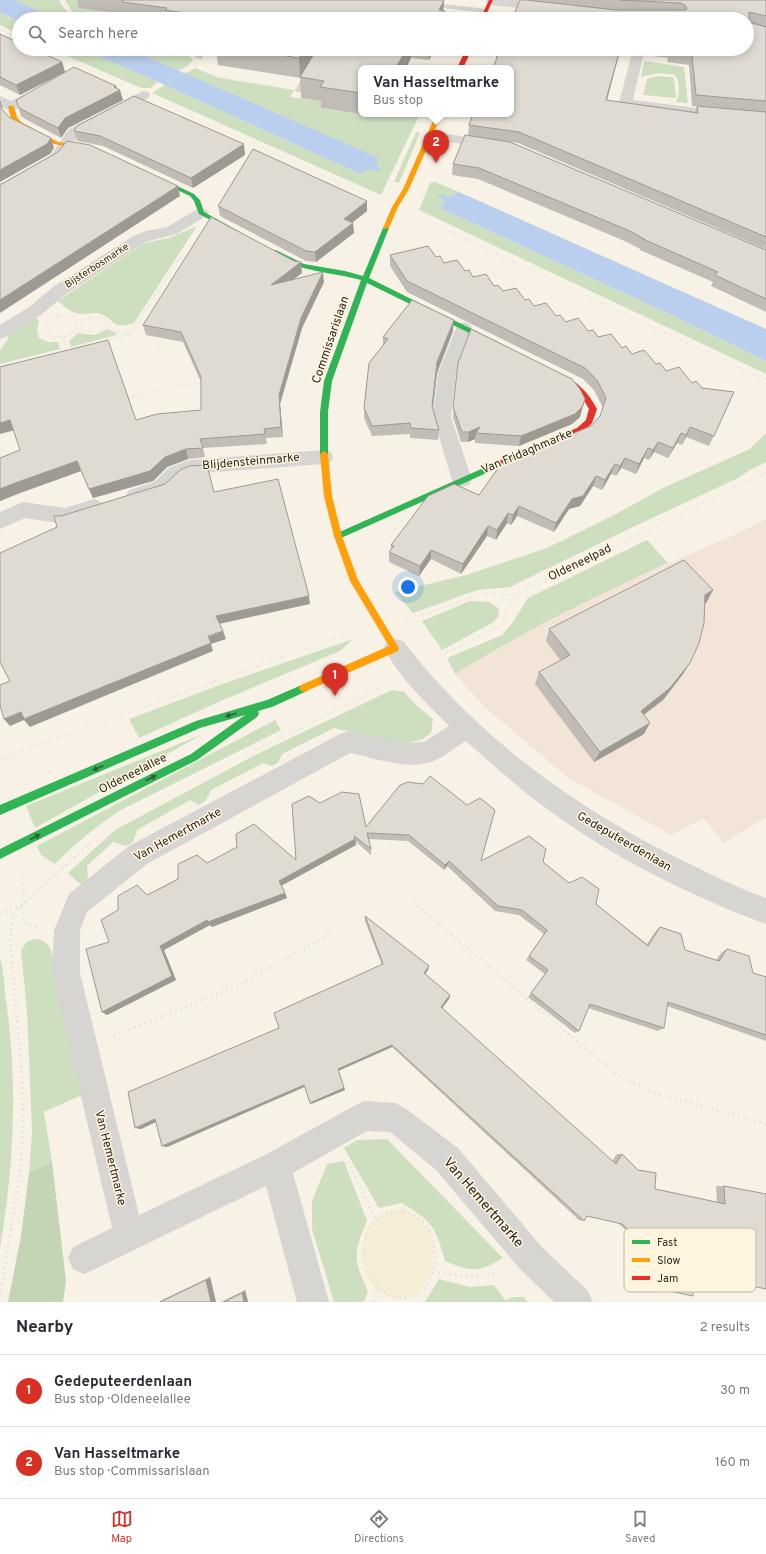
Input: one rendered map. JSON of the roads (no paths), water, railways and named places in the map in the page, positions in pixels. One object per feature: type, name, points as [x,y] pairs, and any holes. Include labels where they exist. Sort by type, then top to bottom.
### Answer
[{"type":"street","points":[[488,8],[564,9]]},
{"type":"street","points":[[637,56],[626,103],[698,112],[766,118]]},
{"type":"street","points":[[70,75],[5,104],[19,123],[56,143],[97,150],[104,153]]},
{"type":"street","points":[[0,190],[56,158],[74,132],[143,94]]},
{"type":"street","name":"Commissarislaan","points":[[395,648],[354,581],[338,536],[328,496],[324,457],[324,412],[328,381],[365,279],[395,207],[406,189],[431,136],[438,117]]},
{"type":"street","points":[[431,136],[504,146]]},
{"type":"street","points":[[146,173],[192,195],[197,200],[204,215],[247,237]]},
{"type":"street","name":"Bijsterbosmarke","points":[[0,333],[35,311],[59,291],[139,239],[146,236],[172,231],[204,215]]},
{"type":"street","points":[[267,247],[302,266],[345,273],[365,279],[506,349]]},
{"type":"street","points":[[462,480],[442,417],[447,373],[464,328]]},
{"type":"street","name":"Van Fridaghmarke","points":[[338,536],[462,480],[580,430],[589,421],[593,409],[587,395],[576,384],[541,366]]},
{"type":"street","name":"Blijdensteinmarke","points":[[0,521],[23,510],[66,516],[161,487],[175,473],[189,467],[324,457]]},
{"type":"street","name":"Gedeputeerdenlaan","points":[[395,648],[412,670],[466,728],[517,770],[574,813],[624,845],[684,875],[749,905],[766,911]]},
{"type":"street","name":"Oldeneelallee","points":[[0,810],[199,724],[269,704],[395,648]]},
{"type":"street","name":"Oldeneelallee","points":[[0,854],[194,757],[269,704]]},
{"type":"street","name":"Van Hemertmarke","points":[[129,1236],[66,973],[67,930],[78,903],[138,855],[348,742],[406,754],[428,752],[466,728]]},
{"type":"street","name":"Van Hemertmarke","points":[[84,1258],[276,1166],[364,1116],[395,1118],[447,1159],[530,1257],[576,1302]]},
{"type":"street","points":[[276,1166],[313,1302]]},
{"type":"lane","points":[[392,0],[488,8]]},
{"type":"lane","points":[[299,90],[320,56]]},
{"type":"water","points":[[0,0],[14,0],[41,12],[12,12],[12,18],[0,12]]},
{"type":"water","points":[[99,56],[145,56],[377,157],[377,165],[382,168],[377,171],[370,169],[360,174]]},
{"type":"water","points":[[459,192],[766,329],[766,361],[663,311],[440,208],[445,201],[438,197],[442,194],[450,197]]},
{"type":"place","name":"Van Hasseltmarke","points":[[436,163]]},
{"type":"place","name":"Gedeputeerdenlaan","points":[[335,696]]}]
